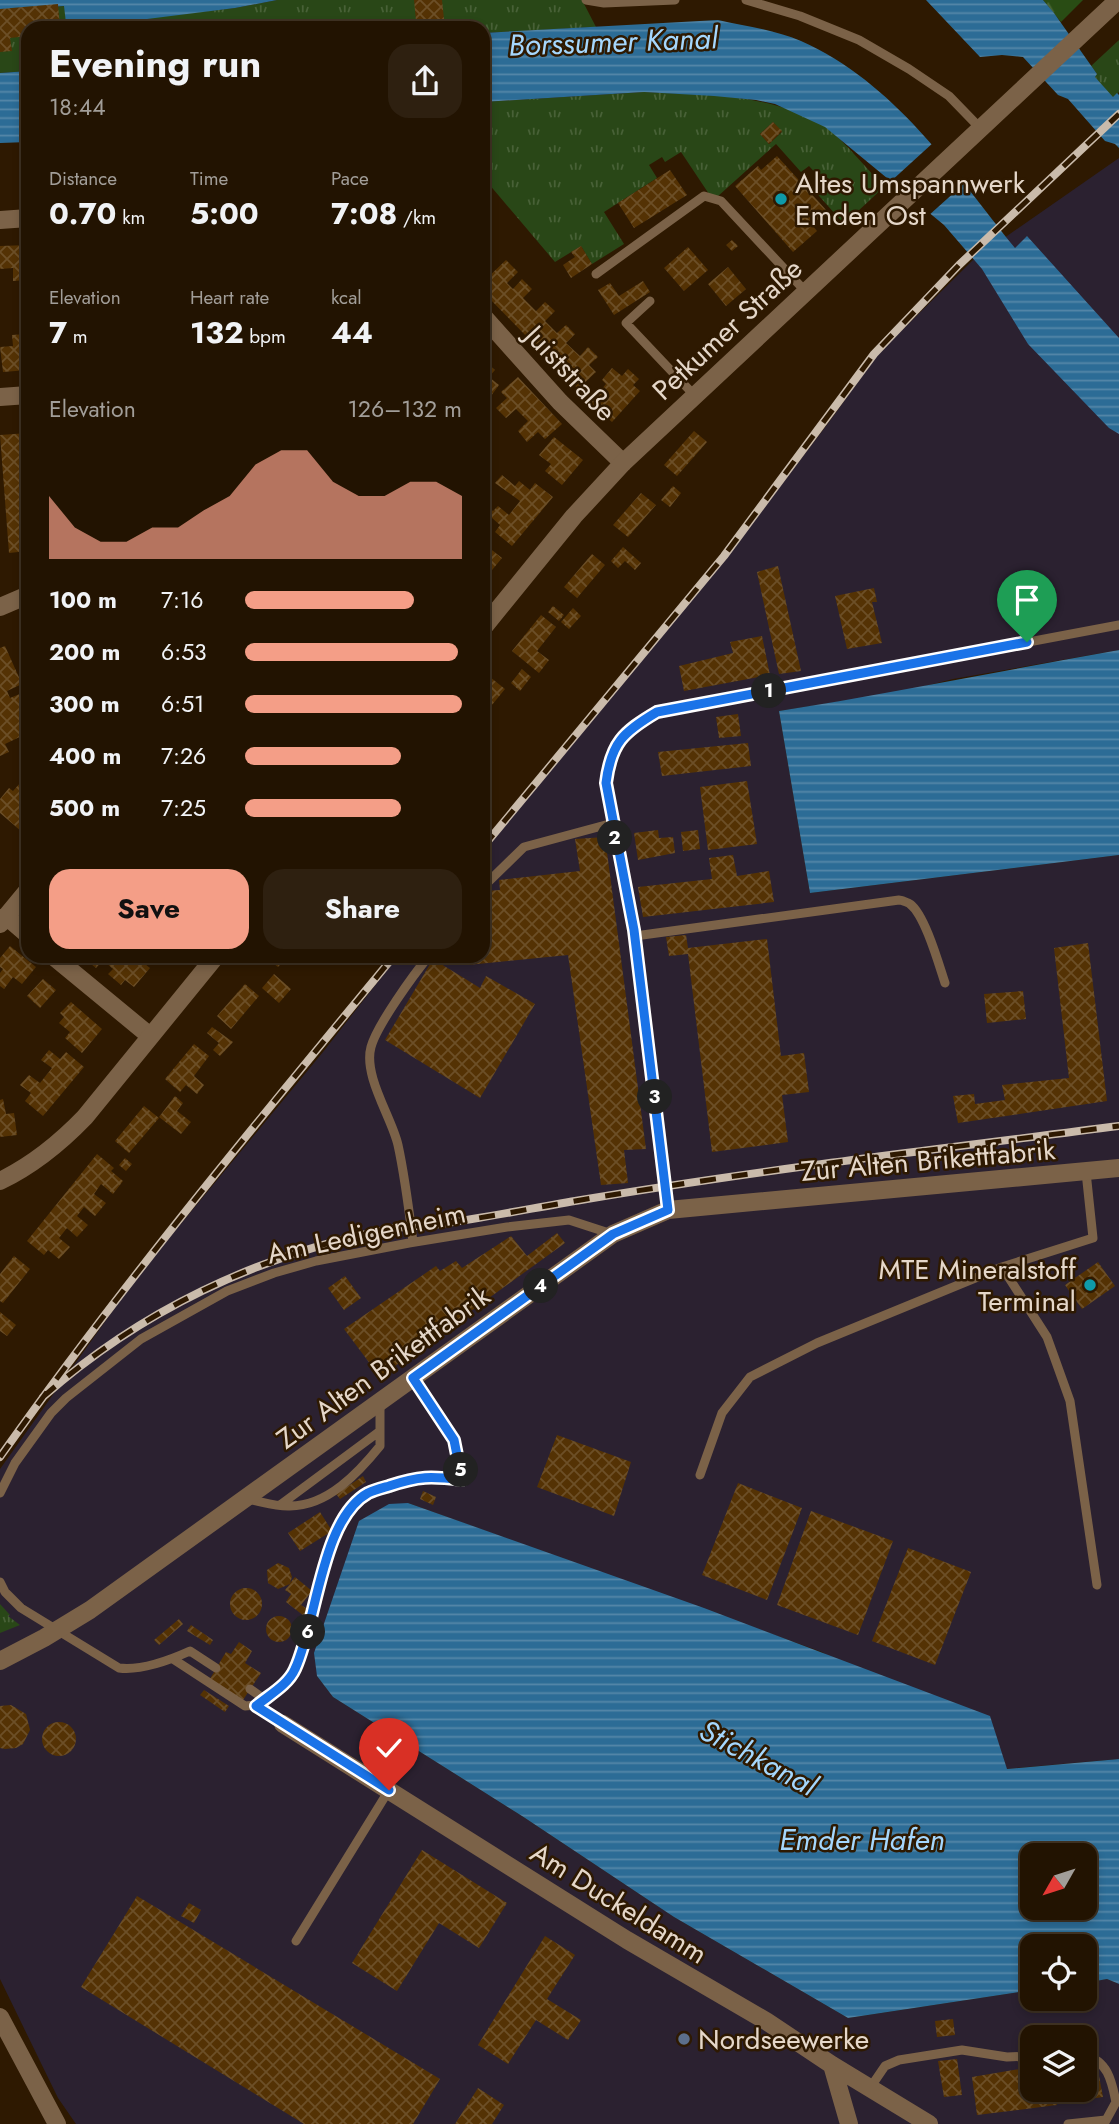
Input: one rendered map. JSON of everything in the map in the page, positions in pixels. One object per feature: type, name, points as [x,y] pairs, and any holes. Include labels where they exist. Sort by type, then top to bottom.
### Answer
[{"type":"street","name":"Petkumer Straße","points":[[490,616],[623,463],[1091,27],[1115,1]]},
{"type":"street","points":[[0,220],[21,218]]},
{"type":"street","name":"Juiststraße","points":[[490,327],[560,402],[623,463]]},
{"type":"street","points":[[0,397],[21,396]]},
{"type":"street","points":[[0,607],[21,598]]},
{"type":"street","points":[[21,898],[3,920],[21,930]]},
{"type":"street","points":[[61,963],[150,1036]]},
{"type":"street","points":[[0,1181],[39,1158],[66,1137],[210,963]]},
{"type":"street","name":"Zur Alten Brikettfabrik","points":[[0,1661],[90,1610],[613,1234],[668,1210],[1119,1168]]},
{"type":"street","name":"Am Duckeldamm","points":[[282,1724],[658,1959],[766,2021],[929,2124]]},
{"type":"street","points":[[0,2017],[57,2124]]},
{"type":"street","points":[[832,2065],[849,2124]]},
{"type":"lane","points":[[586,0],[604,3],[675,0]]},
{"type":"lane","points":[[747,0],[800,16],[859,40],[949,96],[981,129]]},
{"type":"lane","points":[[596,274],[704,197],[722,201],[806,292]]},
{"type":"lane","points":[[650,301],[626,323],[695,396]]},
{"type":"lane","points":[[668,1210],[635,936],[606,783],[609,759],[631,727],[657,712],[1119,625]]},
{"type":"lane","points":[[490,880],[524,847],[612,823]]},
{"type":"lane","points":[[635,936],[899,900],[910,903],[916,910],[929,936],[945,983]]},
{"type":"lane","points":[[413,1242],[397,1143],[379,1099],[371,1063],[371,1048],[423,963]]},
{"type":"lane","points":[[700,1475],[722,1413],[750,1377],[817,1343],[1002,1267],[1093,1238],[1086,1172]]},
{"type":"lane","name":"Am Ledigenheim","points":[[0,1493],[9,1471],[51,1413],[101,1369],[141,1339],[227,1291],[316,1261],[413,1242],[569,1220],[613,1234]]},
{"type":"lane","points":[[1002,1267],[1046,1337],[1070,1401],[1097,1585]]},
{"type":"lane","points":[[173,1659],[245,1706],[260,1702],[283,1685],[294,1671],[309,1630],[330,1548],[341,1522],[354,1505],[368,1493],[426,1476],[462,1480],[454,1440],[413,1378]]},
{"type":"lane","points":[[243,1499],[291,1506],[319,1499],[354,1476],[380,1446],[380,1401]]},
{"type":"lane","points":[[280,1505],[380,1431]]},
{"type":"lane","points":[[0,1582],[12,1601],[21,1608],[119,1668],[128,1669],[173,1659],[190,1651],[216,1668]]},
{"type":"lane","points":[[250,1689],[282,1724]]},
{"type":"lane","points":[[296,1941],[389,1790]]},
{"type":"lane","points":[[870,2088],[885,2066],[899,2060],[962,2050],[1020,2056]]},
{"type":"lane","points":[[1068,2124],[1105,2122],[1116,2102],[1110,2073],[1097,2062]]},
{"type":"shaded area","points":[[1119,158],[1119,650],[953,679],[901,692],[779,711],[810,893],[1119,855],[1119,1759],[1006,1769],[822,1652],[408,1503],[317,1676],[333,1697],[522,1816],[674,1917],[848,2018],[1020,1992],[1020,2011],[1097,2011],[1097,1981],[1107,1979],[1119,1984],[1119,2124],[76,2124],[58,2098],[0,1979],[0,1469],[136,1278],[323,1052],[393,963],[490,963],[490,843],[723,562],[875,357],[974,259]]},
{"type":"green space","points":[[277,0],[582,0],[596,27],[490,33],[490,21],[119,21],[235,8]]},
{"type":"green space","points":[[1043,0],[1083,0],[1061,22]]},
{"type":"green space","points":[[65,6],[95,21],[21,21],[21,72],[0,73],[0,11]]},
{"type":"green space","points":[[1119,40],[1119,92],[1113,98],[1094,76],[1097,74],[1091,66]]},
{"type":"green space","points":[[644,92],[713,95],[759,101],[781,107],[823,125],[846,145],[884,187],[844,224],[812,188],[821,179],[809,166],[801,172],[776,144],[717,197],[709,194],[681,152],[665,162],[662,157],[649,165],[657,178],[604,212],[624,244],[592,264],[581,246],[555,262],[490,185],[490,102]],"holes":[[[773,122],[782,132],[769,144],[760,134]]]},
{"type":"green space","points":[[0,1604],[10,1615],[8,1616],[20,1625],[0,1633]]},
{"type":"water","points":[[0,0],[277,0],[131,21],[66,21],[64,6],[0,11]]},
{"type":"water","points":[[926,0],[1043,0],[1097,74],[1095,77],[1113,97],[1117,93],[1119,95],[1119,148],[1105,141],[1068,99],[1058,95],[1023,57],[980,57]]},
{"type":"water","name":"Borssumer Kanal","points":[[718,20],[791,37],[834,59],[865,80],[893,104],[945,159],[1015,248],[1027,236],[1119,338],[1119,434],[1109,428],[1028,344],[982,269],[944,225],[825,127],[775,104],[714,96],[644,92],[490,102],[490,33]]},
{"type":"water","points":[[21,72],[21,142],[0,143],[0,73]]},
{"type":"water","points":[[1119,650],[1119,855],[810,893],[779,711]]},
{"type":"water","name":"Emder Hafen","points":[[408,1503],[704,1608],[990,1716],[1007,1769],[1119,1759],[1119,1984],[1107,1979],[1097,1981],[1097,1934],[1020,1934],[1020,1992],[848,2018],[674,1917],[522,1816],[333,1697],[317,1676],[314,1653],[359,1521],[389,1504]]},
{"type":"pier","points":[[934,142],[966,182],[928,216],[889,183]]},
{"type":"building","points":[[414,0],[442,0],[444,19],[416,21]]},
{"type":"building","points":[[58,4],[59,21],[21,21],[21,37],[10,38],[12,51],[0,52],[0,9]]},
{"type":"building","points":[[773,122],[782,131],[769,144],[760,134]]},
{"type":"building","name":"Altes Umspannwerk Emden Ost","points":[[777,156],[827,211],[812,225],[817,231],[793,252],[735,186],[758,166],[761,170]]},
{"type":"building","points":[[670,170],[687,195],[634,228],[618,203]]},
{"type":"building","points":[[732,240],[738,246],[732,251],[726,245]]},
{"type":"building","points":[[21,245],[21,280],[13,281],[13,268],[0,269],[0,246]]},
{"type":"building","points":[[581,246],[592,264],[571,278],[563,265],[575,257],[571,252]]},
{"type":"building","points":[[688,247],[708,270],[684,291],[664,268]]},
{"type":"building","points":[[506,260],[518,272],[507,283],[513,289],[522,279],[532,289],[523,298],[536,311],[545,302],[555,311],[545,321],[557,333],[566,325],[575,334],[566,343],[580,356],[588,347],[598,357],[589,365],[596,372],[578,389],[490,299],[490,275]]},
{"type":"building","points":[[728,267],[746,289],[726,306],[708,284]]},
{"type":"building","points":[[643,281],[650,292],[614,315],[598,290],[610,283],[619,296]]},
{"type":"building","points":[[21,334],[21,371],[3,372],[0,347],[13,346],[12,335]]},
{"type":"building","points":[[612,368],[622,376],[628,369],[639,379],[633,385],[640,391],[612,422],[590,403],[606,384],[602,380]]},
{"type":"building","points":[[518,377],[562,424],[545,439],[538,432],[527,442],[518,431],[528,421],[516,409],[506,418],[496,408],[507,398],[501,392]]},
{"type":"building","points":[[490,378],[499,385],[490,395]]},
{"type":"building","points":[[694,431],[707,442],[677,476],[664,465]]},
{"type":"building","points":[[21,434],[21,552],[9,553],[0,435]]},
{"type":"building","points":[[554,437],[583,460],[562,485],[545,471],[551,464],[539,455]]},
{"type":"building","points":[[502,475],[515,486],[519,481],[530,490],[535,483],[553,497],[512,546],[495,532],[500,525],[490,516],[490,509],[493,511],[498,506],[509,515],[520,501],[495,483]]},
{"type":"building","points":[[673,486],[681,493],[670,507],[661,500]]},
{"type":"building","points":[[641,493],[656,505],[628,537],[613,525]]},
{"type":"building","points":[[623,547],[641,563],[635,570],[625,561],[618,568],[611,561]]},
{"type":"building","points":[[490,549],[502,558],[490,573]]},
{"type":"building","points":[[592,554],[605,565],[577,598],[564,587]]},
{"type":"building","points":[[778,566],[801,671],[779,674],[757,572]]},
{"type":"building","points":[[874,588],[877,602],[872,602],[882,643],[847,649],[835,596]]},
{"type":"building","points":[[553,606],[564,615],[559,621],[548,612]]},
{"type":"building","points":[[573,608],[581,616],[569,629],[561,622]]},
{"type":"building","points":[[541,615],[556,627],[537,651],[549,660],[539,673],[512,651]]},
{"type":"building","points":[[762,636],[770,675],[684,691],[679,666],[733,653],[730,642]]},
{"type":"building","points":[[5,646],[21,682],[21,684],[7,691],[10,698],[21,693],[21,736],[5,744],[9,752],[0,756],[0,648]]},
{"type":"building","points":[[522,669],[531,677],[520,691],[511,683]]},
{"type":"building","points":[[490,677],[505,689],[490,707]]},
{"type":"building","points":[[738,714],[741,736],[719,738],[716,717]]},
{"type":"building","points":[[748,743],[751,766],[662,776],[658,752]]},
{"type":"building","points":[[747,781],[757,844],[708,850],[700,787]]},
{"type":"building","points":[[21,782],[21,831],[0,813],[0,799],[9,788],[13,791]]},
{"type":"building","points":[[658,830],[659,838],[673,837],[675,853],[638,860],[634,833]]},
{"type":"building","points":[[698,830],[700,849],[683,851],[681,832]]},
{"type":"building","points":[[605,837],[646,1149],[624,1150],[628,1183],[601,1185],[568,955],[490,963],[490,891],[500,890],[499,880],[580,871],[575,839]]},
{"type":"building","points":[[733,855],[737,876],[769,871],[774,902],[643,917],[638,887],[712,879],[709,858]]},
{"type":"building","points":[[686,935],[688,948],[767,939],[781,1056],[804,1053],[809,1092],[782,1095],[788,1142],[712,1152],[688,954],[669,956],[666,937]]},
{"type":"building","points":[[1088,943],[1107,1101],[958,1123],[953,1096],[974,1094],[975,1104],[1005,1100],[1002,1085],[1069,1078],[1054,948]]},
{"type":"building","points":[[10,946],[21,955],[21,963],[31,963],[36,967],[22,984],[13,977],[4,989],[0,986],[0,973],[3,969],[0,967],[0,958]]},
{"type":"building","points":[[106,963],[144,963],[150,968],[134,987],[125,980],[121,985],[108,974],[113,969]]},
{"type":"building","points":[[431,963],[439,963],[480,988],[486,976],[535,1004],[480,1098],[385,1040]]},
{"type":"building","points":[[274,974],[291,989],[279,1003],[262,988]]},
{"type":"building","points":[[43,979],[56,990],[40,1008],[27,996]]},
{"type":"building","points":[[245,984],[259,996],[231,1029],[217,1016]]},
{"type":"building","points":[[1023,991],[1026,1019],[987,1023],[984,994]]},
{"type":"building","points":[[71,1002],[102,1029],[82,1053],[65,1038],[70,1032],[59,1023],[64,1017],[60,1013]]},
{"type":"building","points":[[212,1027],[233,1042],[220,1056],[213,1050],[219,1043],[207,1033]]},
{"type":"building","points":[[194,1044],[209,1056],[194,1076],[204,1085],[197,1094],[186,1085],[180,1092],[165,1079]]},
{"type":"building","points":[[49,1050],[60,1059],[66,1052],[84,1067],[43,1116],[25,1101],[31,1093],[20,1085],[29,1075],[40,1083],[52,1068],[41,1060]]},
{"type":"building","points":[[175,1096],[183,1103],[177,1111],[191,1122],[181,1134],[159,1117]]},
{"type":"building","points":[[3,1099],[6,1114],[14,1113],[17,1135],[0,1137],[0,1100]]},
{"type":"building","points":[[144,1106],[159,1118],[129,1153],[115,1141]]},
{"type":"building","points":[[97,1154],[114,1168],[111,1171],[123,1181],[113,1194],[101,1184],[94,1194],[106,1203],[95,1216],[84,1207],[77,1216],[88,1225],[77,1237],[67,1228],[59,1238],[70,1247],[59,1259],[48,1250],[44,1255],[27,1241]]},
{"type":"building","points":[[125,1158],[132,1164],[126,1171],[119,1165]]},
{"type":"building","points":[[557,1233],[565,1243],[380,1377],[344,1329],[436,1266],[440,1271],[456,1261],[462,1268],[511,1236],[527,1256]]},
{"type":"building","points":[[14,1256],[30,1269],[3,1303],[0,1301],[0,1274]]},
{"type":"building","name":"MTE Mineralstoff Terminal","points":[[1098,1262],[1115,1286],[1082,1309],[1065,1285]]},
{"type":"building","points":[[345,1276],[361,1298],[344,1310],[328,1288]]},
{"type":"building","points":[[0,1312],[16,1325],[7,1336],[0,1331]]},
{"type":"building","points":[[557,1435],[631,1462],[614,1516],[537,1487]]},
{"type":"building","points":[[363,1476],[366,1482],[340,1499],[336,1494]]},
{"type":"building","points":[[738,1483],[802,1508],[767,1600],[702,1575]]},
{"type":"building","points":[[423,1491],[436,1497],[433,1505],[420,1499]]},
{"type":"building","points":[[811,1511],[893,1541],[858,1635],[777,1605]]},
{"type":"building","points":[[320,1512],[332,1531],[300,1551],[288,1533]]},
{"type":"building","points":[[908,1548],[971,1572],[935,1665],[872,1641]]},
{"type":"building","points":[[278,1563],[289,1568],[292,1577],[290,1583],[295,1577],[312,1591],[301,1605],[309,1610],[304,1616],[286,1602],[291,1594],[285,1590],[290,1584],[278,1589],[268,1583],[267,1570]]},
{"type":"building","points":[[246,1588],[257,1593],[262,1604],[257,1615],[246,1620],[235,1615],[230,1604],[235,1593]]},
{"type":"building","points":[[279,1616],[288,1620],[292,1629],[288,1638],[279,1642],[270,1638],[266,1629],[270,1620]]},
{"type":"building","points":[[179,1619],[183,1624],[159,1645],[154,1640]]},
{"type":"building","points":[[191,1625],[213,1640],[210,1645],[187,1631]]},
{"type":"building","points":[[239,1642],[252,1651],[245,1663],[261,1673],[241,1703],[208,1682],[226,1652],[231,1654]]},
{"type":"building","points":[[204,1690],[229,1706],[225,1712],[200,1695]]},
{"type":"building","points":[[11,1705],[26,1714],[30,1730],[23,1744],[5,1749],[0,1748],[0,1706]]},
{"type":"building","points":[[59,1722],[71,1727],[76,1739],[71,1751],[59,1756],[47,1751],[42,1739],[47,1727]]},
{"type":"building","points":[[422,1850],[507,1903],[479,1948],[439,1923],[397,1991],[352,1963]]},
{"type":"building","points":[[137,1896],[440,2079],[413,2124],[304,2124],[81,1987]]},
{"type":"building","points":[[189,1903],[201,1910],[194,1923],[181,1916]]},
{"type":"building","points":[[545,1936],[575,1955],[547,1999],[581,2020],[568,2040],[536,2020],[508,2064],[478,2045]]},
{"type":"building","points":[[953,2019],[955,2035],[937,2037],[935,2021]]},
{"type":"building","points":[[957,2059],[962,2095],[944,2097],[938,2061]]},
{"type":"building","points":[[1020,2069],[1020,2102],[1057,2102],[1057,2105],[977,2115],[972,2077]]},
{"type":"building","points":[[1097,2076],[1103,2097],[1097,2098]]},
{"type":"building","points":[[478,2088],[504,2105],[492,2124],[455,2124]]},
{"type":"railway","points":[[490,839],[724,556],[874,354],[959,265],[1119,114]]},
{"type":"railway","points":[[0,1457],[143,1265],[388,963]]},
{"type":"railway","points":[[43,1397],[80,1366],[160,1313],[247,1271],[338,1241],[392,1229],[441,1224],[715,1179],[1119,1126]]},
{"type":"place","name":"Altes Umspannwerk Emden Ost","points":[[781,199]]},
{"type":"place","name":"MTE Mineralstoff Terminal","points":[[1090,1285]]},
{"type":"place","name":"Nordseewerke","points":[[684,2039]]},
{"type":"route","points":[[389,1790],[256,1706],[283,1685],[294,1671],[309,1630],[330,1548],[341,1522],[368,1493],[426,1476],[462,1480],[454,1440],[413,1378],[613,1234],[668,1210],[634,930],[606,783],[609,759],[631,727],[657,712],[1027,642]]},
{"type":"water label","name":"Stichkanal","points":[[758,1758]]}]
